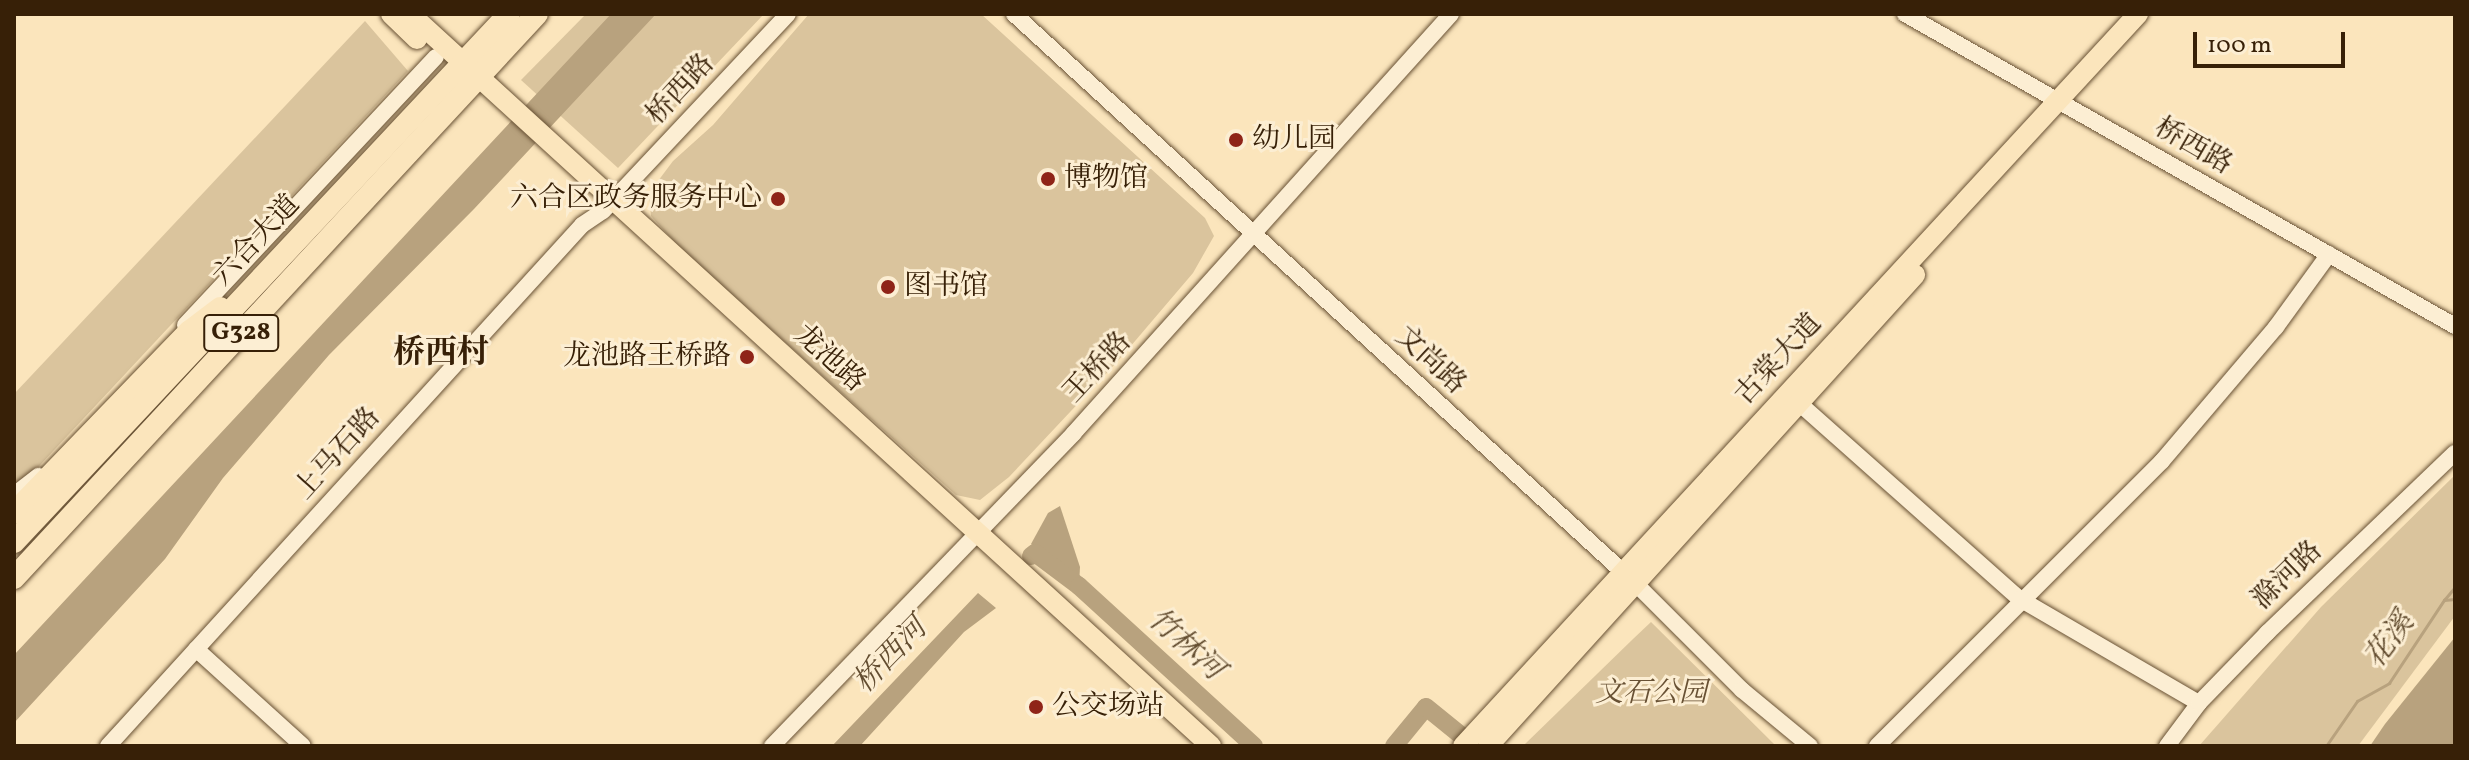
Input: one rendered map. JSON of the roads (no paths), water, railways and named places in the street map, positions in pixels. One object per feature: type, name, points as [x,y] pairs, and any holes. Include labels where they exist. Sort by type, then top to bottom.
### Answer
[{"type":"highway","name":"六合大道","points":[[14,578],[465,76],[509,14]]},
{"type":"highway","name":"六合大道","points":[[14,542],[261,281],[465,76],[537,14]]},
{"type":"highway","points":[[14,513],[190,331],[261,281]]},
{"type":"main road","name":"龙池路","points":[[391,14],[436,57],[465,76]]},
{"type":"main road","name":"龙池路","points":[[410,14],[465,76],[608,207],[1211,746]]},
{"type":"main road","name":"古棠大道","points":[[1463,746],[1799,403],[2138,14]]},
{"type":"main road","name":"古棠大道","points":[[1488,746],[1626,578],[2061,106],[2154,14]]},
{"type":"main road","name":"龙池路","points":[[973,535],[1192,746]]},
{"type":"street","name":"桥西路","points":[[608,207],[788,14]]},
{"type":"street","name":"文尚路","points":[[1014,14],[1256,234],[1742,690],[1810,746]]},
{"type":"street","name":"王桥路","points":[[780,743],[1256,234],[1451,14]]},
{"type":"street","name":"桥西路","points":[[1905,14],[2061,106],[2455,326]]},
{"type":"street","points":[[14,495],[45,469],[436,57]]},
{"type":"street","name":"上马石路","points":[[108,746],[582,225],[608,207]]},
{"type":"street","points":[[1877,746],[2020,599],[2162,461],[2276,327],[2329,254]]},
{"type":"street","points":[[1799,403],[2020,599],[2199,703]]},
{"type":"street","name":"滁河路","points":[[2167,746],[2199,703],[2455,453]]},
{"type":"street","points":[[45,469],[74,454]]},
{"type":"street","points":[[196,649],[303,746]]},
{"type":"waterway","name":"竹林河","points":[[1031,556],[1035,553],[1079,586],[1254,746]]},
{"type":"waterway","points":[[2444,600],[2455,587]]},
{"type":"waterway","name":"花溪","points":[[2326,746],[2357,701],[2389,683],[2444,600],[2455,599]]},
{"type":"waterway","name":"竹林河","points":[[1394,746],[1426,707],[1474,746]]},
{"type":"place","name":"幼儿园","points":[[1236,140]]},
{"type":"place","name":"博物馆","points":[[1048,179]]},
{"type":"place","name":"六合区政务服务中心","points":[[778,199]]},
{"type":"place","name":"图书馆","points":[[888,287]]},
{"type":"place","name":"龙池路王桥路","points":[[747,357]]},
{"type":"place","name":"公交场站","points":[[1036,707]]},
{"type":"district","name":"桥西村","points":[[441,354]]},
{"type":"water label","name":"桥西河","points":[[891,656]]},
{"type":"park label","name":"文石公园","points":[[1651,694]]}]
